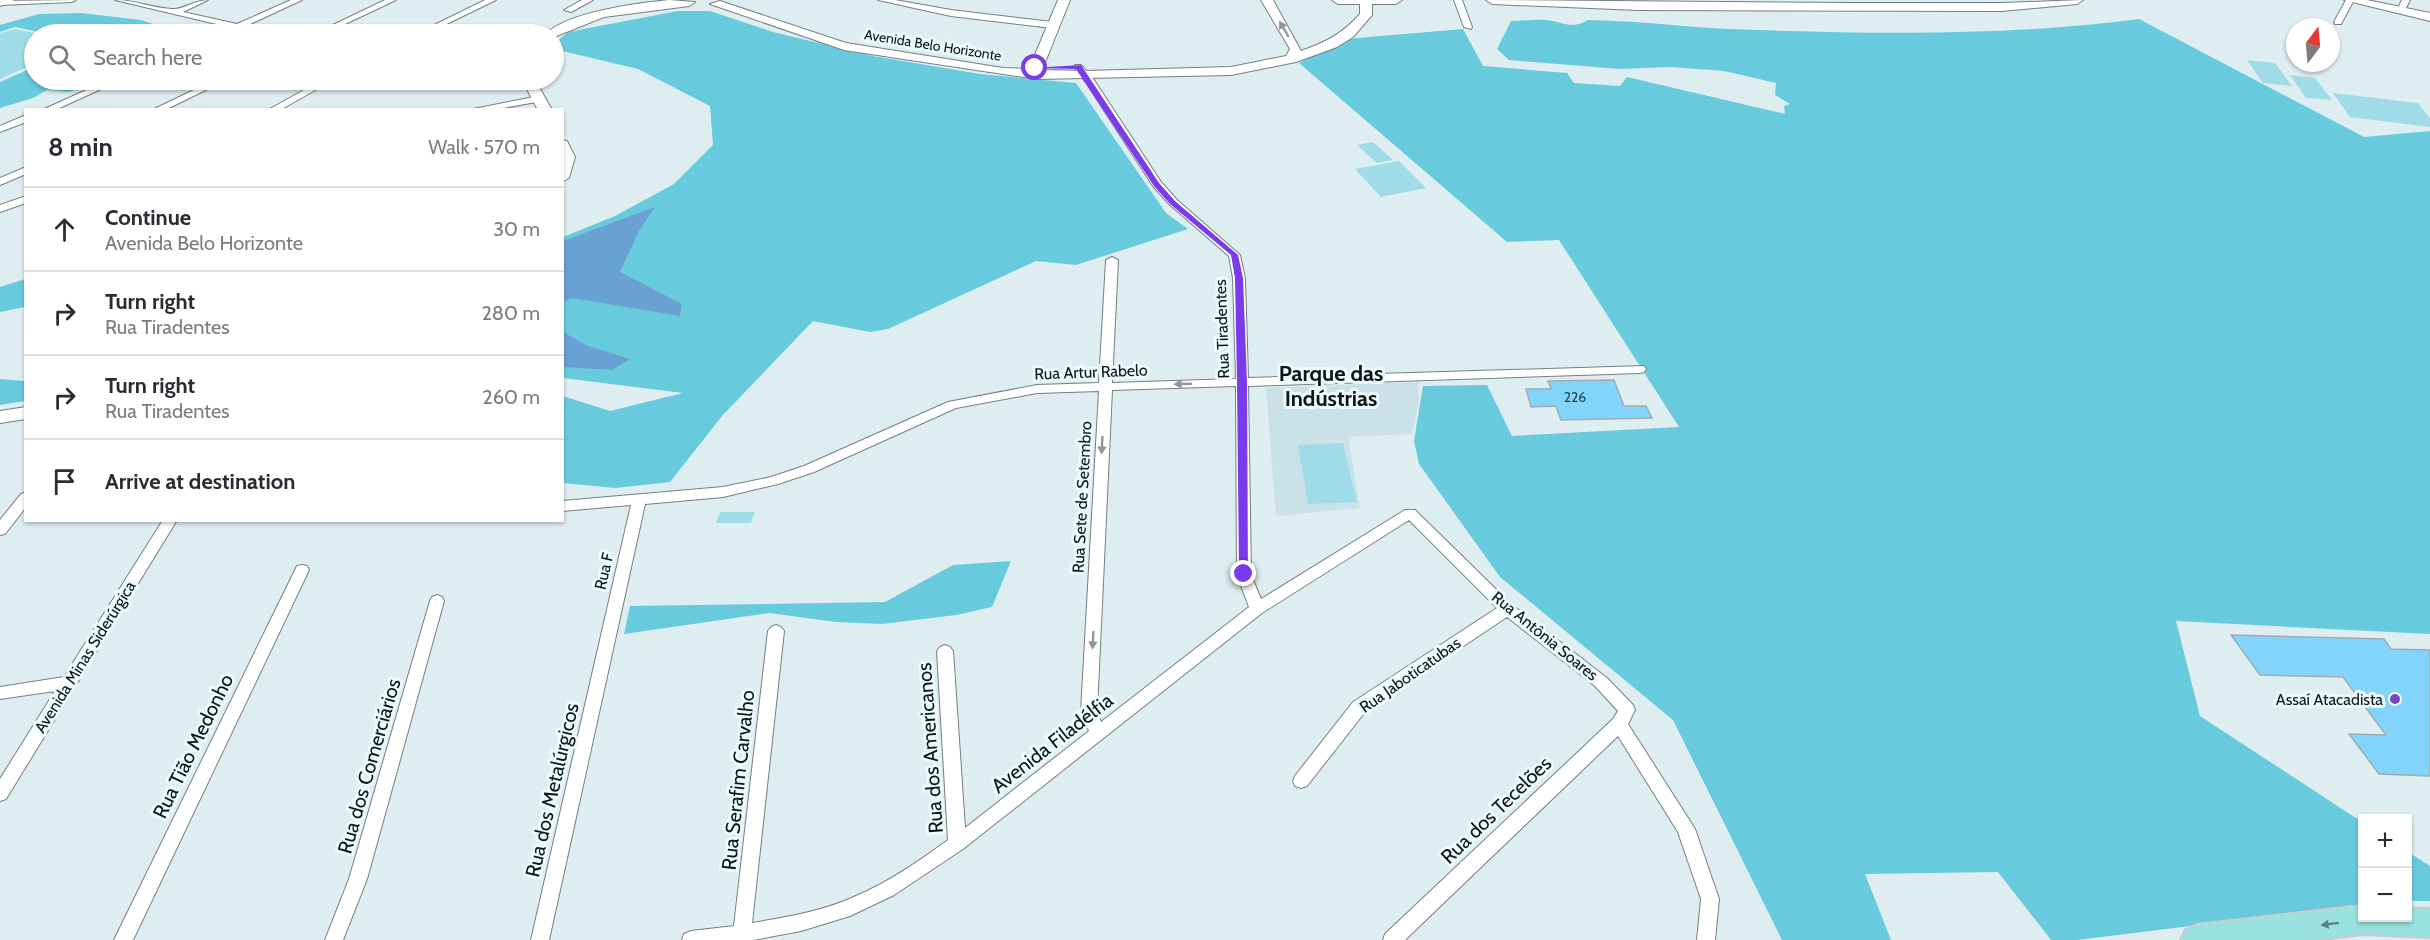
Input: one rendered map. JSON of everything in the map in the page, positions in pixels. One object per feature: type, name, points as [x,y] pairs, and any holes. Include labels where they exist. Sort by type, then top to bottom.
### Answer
[{"type":"main road","points":[[0,3],[8,0]]},
{"type":"main road","points":[[1036,71],[1052,25],[1064,0]]},
{"type":"main road","points":[[1267,0],[1293,54]]},
{"type":"main road","points":[[1338,0],[1396,0]]},
{"type":"main road","name":"Avenida Belo Horizonte","points":[[564,29],[584,20],[654,4],[688,1],[697,5],[725,1],[849,40],[1036,71],[1081,71],[1184,67],[1242,62],[1293,54],[1358,26],[1366,15],[1366,0]]},
{"type":"main road","points":[[1492,0],[2002,7],[2077,0]]},
{"type":"main road","points":[[2350,0],[2404,5],[2430,17]]},
{"type":"main road","points":[[534,90],[542,104]]},
{"type":"main road","points":[[564,148],[568,156],[564,171]]},
{"type":"main road","points":[[0,417],[24,413]]},
{"type":"main road","points":[[2198,940],[2362,920],[2430,923]]},
{"type":"street","points":[[0,3],[72,0]]},
{"type":"street","points":[[119,0],[230,24]]},
{"type":"street","points":[[175,12],[204,0]]},
{"type":"street","points":[[244,24],[298,0]]},
{"type":"street","points":[[340,24],[392,0]]},
{"type":"street","points":[[441,24],[492,0]]},
{"type":"street","points":[[568,10],[589,0]]},
{"type":"street","points":[[882,0],[951,13],[1052,25]]},
{"type":"street","points":[[1458,0],[1468,27]]},
{"type":"street","points":[[2340,18],[2350,0]]},
{"type":"street","name":"Rua Tiradentes","points":[[1081,71],[1156,184],[1173,202],[1234,255],[1239,278],[1244,574],[1257,609]]},
{"type":"street","points":[[51,108],[93,90]]},
{"type":"street","points":[[160,108],[199,90]]},
{"type":"street","points":[[276,108],[309,90]]},
{"type":"street","points":[[495,108],[542,104]]},
{"type":"street","points":[[0,121],[24,117]]},
{"type":"street","points":[[0,129],[24,118]]},
{"type":"street","points":[[0,182],[24,171]]},
{"type":"street","points":[[0,209],[24,200]]},
{"type":"street","name":"Rua Sete de Setembro","points":[[1098,734],[1089,711],[1112,260]]},
{"type":"street","name":"Rua Artur Rabelo","points":[[564,506],[723,492],[772,481],[809,470],[952,405],[1037,389],[1640,369]]},
{"type":"street","points":[[0,530],[24,499]]},
{"type":"street","name":"Rua F","points":[[605,650],[639,500]]},
{"type":"street","name":"Avenida Filadélfia","points":[[691,940],[799,922],[861,903],[913,875],[1257,609],[1410,513]]},
{"type":"street","name":"Rua Antônia Soares","points":[[1410,513],[1507,609],[1601,682],[1686,829],[1710,899],[1706,940]]},
{"type":"street","name":"Avenida Minas Siderúrgica","points":[[0,794],[169,522]]},
{"type":"street","name":"Rua Tião Medonho","points":[[123,940],[302,570]]},
{"type":"street","name":"Rua dos Comerciários","points":[[334,940],[358,879],[437,601]]},
{"type":"street","name":"Rua Jaboticatubas","points":[[1301,781],[1359,707],[1507,609]]},
{"type":"street","name":"Rua Serafim Carvalho","points":[[742,933],[776,631]]},
{"type":"street","name":"Rua dos Metalúrgicos","points":[[540,940],[605,650]]},
{"type":"street","name":"Rua dos Americanos","points":[[945,651],[957,843]]},
{"type":"street","points":[[0,693],[69,683]]},
{"type":"street","name":"Rua dos Tecelões","points":[[1392,940],[1623,717]]},
{"type":"shaded area","points":[[678,11],[710,11],[773,32],[873,56],[980,74],[1076,83],[1166,213],[1188,229],[1076,265],[1036,261],[888,329],[870,332],[813,321],[722,416],[670,482],[615,488],[564,483],[564,396],[610,411],[683,393],[564,378],[564,237],[615,216],[674,184],[713,145],[710,106],[638,69],[564,51],[564,35],[568,32]]},
{"type":"shaded area","points":[[81,13],[141,20],[154,24],[24,24],[24,29],[15,27],[0,32],[0,25],[39,14]]},
{"type":"shaded area","points":[[2139,19],[2364,137],[2430,131],[2430,634],[2176,621],[2200,716],[2358,819],[2358,905],[2077,940],[2051,940],[1998,872],[1865,874],[1891,940],[1782,940],[1673,720],[1500,577],[1419,464],[1414,441],[1423,386],[1487,385],[1512,436],[1679,427],[1559,240],[1507,242],[1299,63],[1346,39],[1463,29],[1483,66],[1567,73],[1574,83],[1620,86],[1627,77],[1785,114],[1784,106],[1790,104],[1775,95],[1776,83],[1724,71],[1671,67],[1620,69],[1509,60],[1497,49],[1511,21],[1533,20],[1572,25],[1588,20],[1736,29],[1900,33],[1996,31],[2092,25]]},
{"type":"shaded area","points":[[15,29],[24,31],[24,68],[0,79],[0,33]]},
{"type":"shaded area","points":[[2247,60],[2275,63],[2292,86],[2263,83]]},
{"type":"shaded area","points":[[24,71],[24,90],[47,90],[33,98],[0,108],[0,82]]},
{"type":"shaded area","points":[[2290,75],[2315,78],[2332,100],[2306,98]]},
{"type":"shaded area","points":[[47,90],[74,90],[69,92]]},
{"type":"shaded area","points":[[2333,93],[2418,103],[2430,118],[2430,127],[2350,117]]},
{"type":"shaded area","points":[[1373,142],[1393,160],[1377,163],[1357,145]]},
{"type":"shaded area","points":[[1399,161],[1426,188],[1381,197],[1355,169]]},
{"type":"shaded area","points":[[655,207],[639,231],[620,272],[682,304],[680,316],[572,298],[564,302],[564,241]]},
{"type":"shaded area","points":[[24,279],[24,307],[0,312],[0,287]]},
{"type":"shaded area","points":[[564,333],[588,346],[630,359],[612,370],[564,367]]},
{"type":"shaded area","points":[[0,379],[24,381],[24,401],[0,405]]},
{"type":"shaded area","points":[[1418,382],[1419,402],[1412,434],[1348,437],[1360,508],[1276,516],[1266,388]]},
{"type":"shaded area","points":[[1343,443],[1357,502],[1308,504],[1298,445]]},
{"type":"shaded area","points":[[720,512],[755,512],[751,523],[716,523]]},
{"type":"shaded area","points":[[1011,561],[992,607],[956,615],[882,624],[836,622],[769,613],[624,634],[630,606],[885,602],[953,565]]},
{"type":"shaded area","points":[[2412,855],[2430,866],[2430,901],[2412,901]]},
{"type":"building","points":[[1614,380],[1624,406],[1646,406],[1652,418],[1561,420],[1556,406],[1531,407],[1526,389],[1551,389],[1548,381]]},
{"type":"building","name":"Assaí Atacadista","points":[[2231,635],[2384,639],[2391,649],[2430,650],[2430,776],[2379,774],[2349,734],[2386,735],[2343,677],[2260,675]]},
{"type":"place","name":"Assaí Atacadista","points":[[2395,699]]},
{"type":"district","name":"Parque das Indústrias","points":[[1331,386]]},
{"type":"route","points":[[1035,68],[1078,67],[1091,82],[1156,184],[1173,202],[1234,255],[1239,278],[1244,574]]}]
